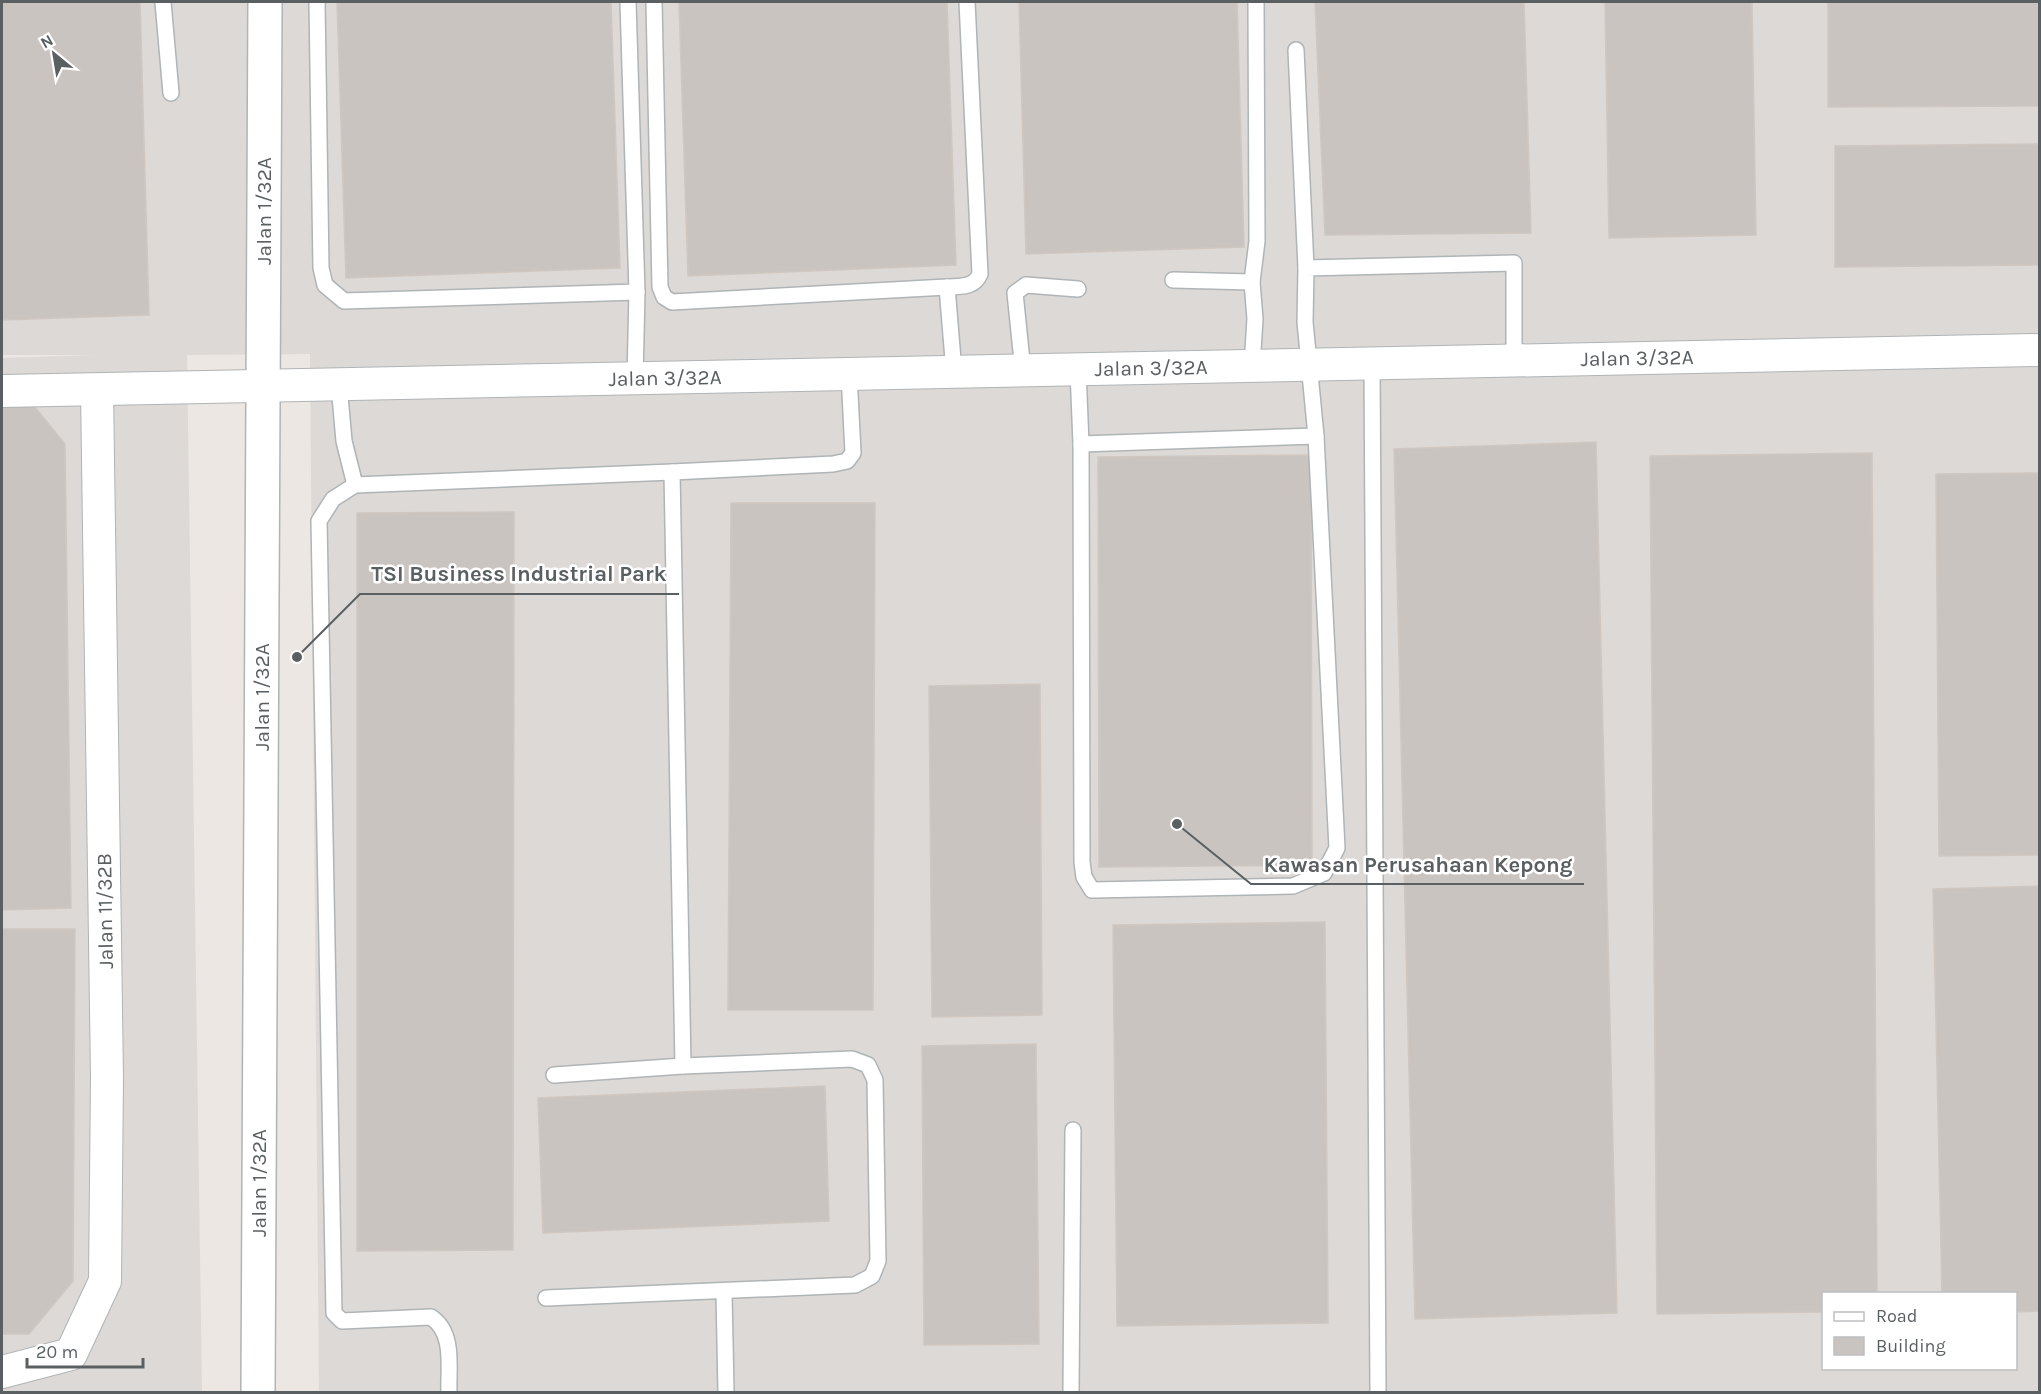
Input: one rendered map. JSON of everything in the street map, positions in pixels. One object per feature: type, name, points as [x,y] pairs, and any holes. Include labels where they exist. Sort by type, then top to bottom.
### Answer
[{"type":"street","name":"Jalan 1/32A","points":[[258,1392],[265,2]]},
{"type":"street","name":"Jalan 3/32A","points":[[2,391],[2040,350]]},
{"type":"street","name":"Jalan 11/32B","points":[[2,1372],[71,1354],[105,1281],[107,1078],[97,390]]},
{"type":"lane","points":[[162,2],[171,93]]},
{"type":"lane","points":[[317,2],[321,268],[325,285],[344,301],[637,292]]},
{"type":"lane","points":[[628,2],[637,292],[634,340],[635,379]]},
{"type":"lane","points":[[654,2],[660,287],[664,297],[672,302],[947,287],[969,285],[977,281],[980,274],[967,2]]},
{"type":"lane","points":[[1252,366],[1255,319],[1252,282],[1257,241],[1256,2]]},
{"type":"lane","points":[[1078,370],[1081,444],[1084,878],[1092,890],[1293,886],[1324,873],[1337,848],[1316,436],[1305,322],[1306,268],[1296,51]]},
{"type":"lane","points":[[1306,268],[1514,263],[1514,361]]},
{"type":"lane","points":[[1173,280],[1252,282]]},
{"type":"lane","points":[[1023,371],[1015,292],[1026,285],[1078,289]]},
{"type":"lane","points":[[947,287],[954,372]]},
{"type":"lane","points":[[1372,363],[1378,1392]]},
{"type":"lane","points":[[449,1392],[447,1338],[442,1324],[431,1317],[342,1321],[334,1313],[319,521],[333,499],[355,485],[834,465],[847,460],[853,453],[849,374]]},
{"type":"lane","points":[[339,385],[344,441],[355,485]]},
{"type":"lane","points":[[1081,444],[1316,436]]},
{"type":"lane","points":[[672,472],[683,1066]]},
{"type":"lane","points":[[546,1298],[724,1293],[855,1285],[872,1276],[878,1261],[875,1080],[868,1065],[852,1059],[683,1066],[554,1075]]},
{"type":"lane","points":[[1071,1392],[1073,1130]]},
{"type":"lane","points":[[724,1293],[726,1392]]},
{"type":"shaded area","points":[[2,2],[2039,2],[2039,1392],[319,1392],[310,354],[187,355],[202,1392],[2,1392],[2,358],[97,355],[2,355]]},
{"type":"building","points":[[2,2],[140,2],[149,315],[2,320]]},
{"type":"building","points":[[337,2],[611,2],[620,268],[346,278]]},
{"type":"building","points":[[679,2],[947,2],[956,265],[688,276]]},
{"type":"building","points":[[1019,2],[1237,2],[1244,247],[1026,254]]},
{"type":"building","points":[[1315,2],[1524,2],[1531,233],[1325,235]]},
{"type":"building","points":[[1605,2],[1752,2],[1756,235],[1609,238]]},
{"type":"building","points":[[1828,2],[2040,2],[2040,106],[1828,107]]},
{"type":"building","points":[[2040,144],[2040,265],[1835,267],[1835,146]]},
{"type":"building","points":[[2,406],[34,406],[65,444],[71,908],[2,910]]},
{"type":"building","points":[[1596,442],[1617,1313],[1415,1319],[1394,449]]},
{"type":"building","points":[[1872,453],[1877,1292],[1822,1292],[1822,1312],[1657,1314],[1650,456]]},
{"type":"building","points":[[1311,455],[1312,865],[1099,867],[1098,457]]},
{"type":"building","points":[[2040,473],[2040,855],[1939,856],[1936,474]]},
{"type":"building","points":[[731,503],[875,503],[873,1010],[728,1010]]},
{"type":"building","points":[[514,512],[513,1250],[357,1251],[357,513]]},
{"type":"building","points":[[1040,684],[1042,1015],[932,1017],[929,686]]},
{"type":"building","points":[[2040,886],[2040,1311],[2017,1312],[2017,1292],[1942,1292],[1933,889]]},
{"type":"building","points":[[1325,922],[1328,1323],[1117,1326],[1113,925]]},
{"type":"building","points":[[2,929],[75,929],[73,1281],[29,1334],[2,1334]]},
{"type":"building","points":[[1036,1044],[1039,1344],[924,1345],[922,1046]]},
{"type":"building","points":[[825,1086],[829,1221],[543,1233],[538,1098]]},
{"type":"place","name":"TSI Business Industrial Park","points":[[297,657]]},
{"type":"place","name":"Kawasan Perusahaan Kepong","points":[[1177,824]]}]
